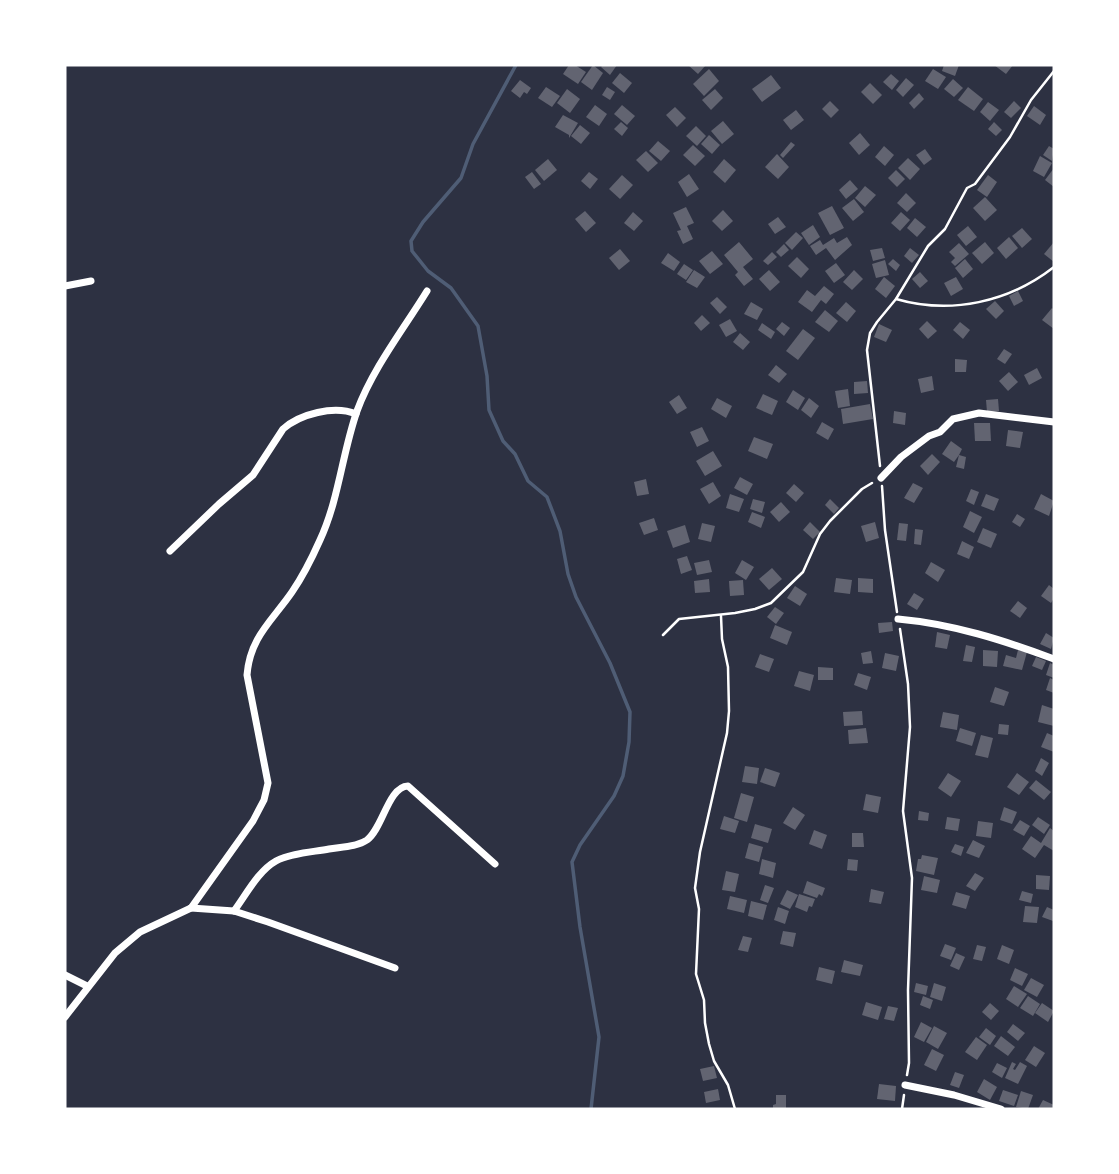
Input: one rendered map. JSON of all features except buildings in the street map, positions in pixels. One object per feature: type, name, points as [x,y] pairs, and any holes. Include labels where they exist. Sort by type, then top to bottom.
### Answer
[{"type":"street","points":[[65,286],[91,281]]},
{"type":"street","points":[[191,908],[253,821],[264,800],[268,783],[247,675],[248,658],[256,639],[292,592],[321,540],[334,502],[344,452],[365,392],[427,291]]},
{"type":"street","points":[[170,551],[219,503],[253,475],[283,429],[290,423],[303,416],[333,410],[356,414]]},
{"type":"street","points":[[881,478],[901,457],[929,436],[940,432],[953,419],[979,413],[1054,422]]},
{"type":"street","points":[[898,619],[968,630],[1054,659]]},
{"type":"street","points":[[234,911],[261,874],[276,861],[367,840],[396,790],[402,786],[408,786],[495,864]]},
{"type":"street","points":[[65,1017],[115,953],[140,932],[191,908],[234,911],[395,968]]},
{"type":"street","points":[[65,975],[87,986]]},
{"type":"street","points":[[905,1085],[954,1095],[1001,1109]]},
{"type":"path","points":[[902,1109],[909,1063],[908,990],[912,877],[902,811],[910,727],[908,684],[885,530],[868,343],[877,322],[928,247],[945,229],[967,188],[975,184],[1010,137],[1031,100],[1054,71]]},
{"type":"path","points":[[895,299],[936,307],[989,300],[1017,290],[1054,267]]},
{"type":"path","points":[[663,635],[679,619],[721,616],[755,610],[771,603],[803,572],[820,534],[830,521],[862,489],[881,478]]},
{"type":"path","points":[[721,616],[722,639],[728,667],[729,711],[727,733],[700,852],[695,888],[699,909],[696,974],[704,1000],[709,1044],[714,1061],[728,1085],[735,1109]]},
{"type":"waterway","points":[[516,65],[473,144],[461,178],[423,222],[411,241],[412,251],[428,271],[451,288],[478,326],[487,376],[489,410],[503,441],[515,454],[528,481],[547,497],[560,531],[568,574],[576,597],[610,663],[630,712],[629,742],[623,776],[614,796],[580,845],[572,862],[599,1037],[591,1109]]}]
